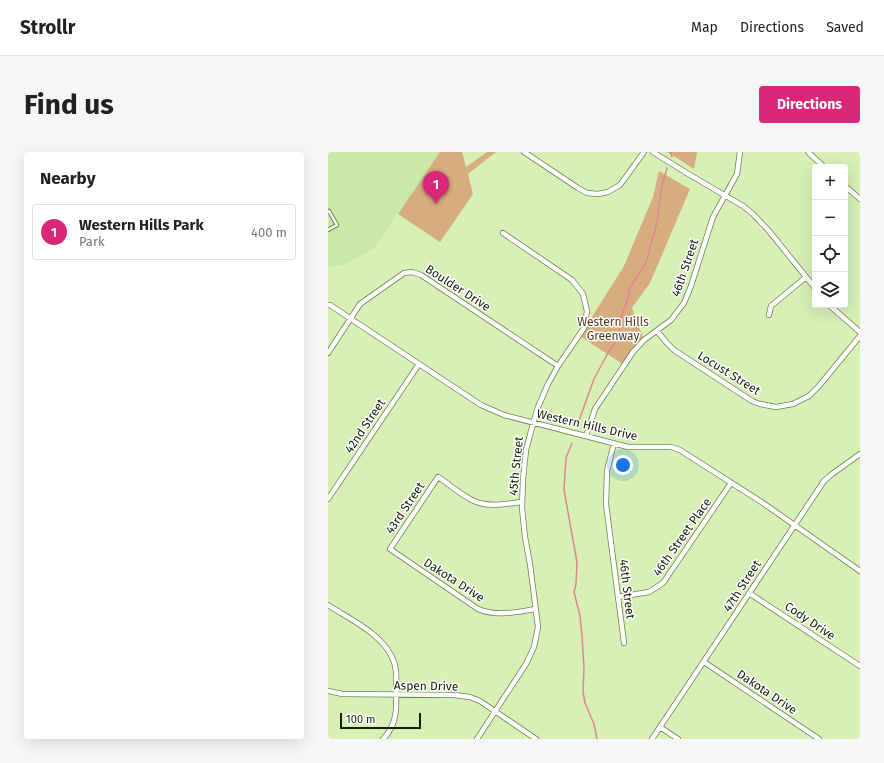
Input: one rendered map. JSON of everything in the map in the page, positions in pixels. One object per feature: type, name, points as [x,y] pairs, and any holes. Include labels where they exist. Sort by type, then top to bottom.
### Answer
[{"type":"street","points":[[524,152],[578,188],[587,193],[598,194],[608,192],[620,185],[644,152]]},
{"type":"street","points":[[653,152],[743,206],[762,223],[812,284]]},
{"type":"street","name":"46th Street","points":[[586,436],[591,419],[600,400],[633,352],[644,340],[671,320],[684,303],[691,286],[713,217],[737,174],[740,152]]},
{"type":"street","points":[[808,152],[821,164]]},
{"type":"street","points":[[848,189],[860,199]]},
{"type":"street","name":"45th Street","points":[[477,739],[531,656],[537,637],[538,627],[536,609],[525,538],[522,502],[526,450],[538,407],[548,384],[558,366],[584,328],[587,311],[583,294],[572,280],[504,233]]},
{"type":"street","name":"Boulder Drive","points":[[328,353],[360,304],[400,275],[412,272],[421,275],[558,366]]},
{"type":"street","points":[[770,315],[771,306],[806,277]]},
{"type":"street","name":"Western Hills Drive","points":[[328,305],[487,408],[504,415],[628,447],[672,447],[680,450],[794,524],[860,571]]},
{"type":"street","points":[[832,308],[860,332]]},
{"type":"street","name":"Locust Street","points":[[657,331],[674,350],[745,397],[760,404],[776,407],[793,404],[809,396],[860,336]]},
{"type":"street","name":"42nd Street","points":[[328,499],[418,364]]},
{"type":"street","name":"46th Street","points":[[614,443],[609,457],[605,486],[624,643]]},
{"type":"street","name":"47th Street","points":[[652,739],[824,481],[860,454]]},
{"type":"street","name":"43rd Street","points":[[390,549],[438,477],[471,500],[478,503],[498,505],[522,502]]},
{"type":"street","name":"46th Street Place","points":[[618,597],[650,592],[663,583],[731,483]]},
{"type":"street","name":"Dakota Drive","points":[[390,549],[478,609],[493,613],[512,613],[536,609]]},
{"type":"street","name":"Cody Drive","points":[[749,593],[860,666]]},
{"type":"street","points":[[328,605],[375,636],[390,652],[396,671],[396,718],[392,727],[383,739]]},
{"type":"street","name":"Dakota Drive","points":[[704,662],[819,739]]},
{"type":"street","name":"Aspen Drive","points":[[328,691],[343,694],[454,695],[470,697],[480,701],[536,739]]},
{"type":"street","points":[[660,727],[678,739]]},
{"type":"lane","points":[[328,212],[329,211],[337,225],[328,230]]},
{"type":"shaded area","points":[[328,152],[440,152],[374,248],[343,265],[328,267]]},
{"type":"green space","points":[[440,152],[462,152],[466,167],[487,152],[496,152],[468,174],[473,194],[440,242],[398,214]]},
{"type":"green space","points":[[667,152],[697,152],[694,169]]},
{"type":"green space","name":"Western Hills Greenway","points":[[659,171],[690,189],[650,283],[632,308],[644,340],[624,365],[580,336],[624,266],[653,197]]},
{"type":"waterway","points":[[671,152],[672,157]]},
{"type":"waterway","points":[[577,426],[594,379],[609,351],[618,339],[620,320],[628,299],[629,289],[646,263],[657,222],[662,185],[667,168]]},
{"type":"waterway","points":[[572,443],[566,458],[564,490],[577,562],[574,592],[580,616],[582,636],[584,668],[583,692],[585,703],[594,724],[597,739]]},
{"type":"place","name":"Western Hills Park","points":[[436,204]]}]
